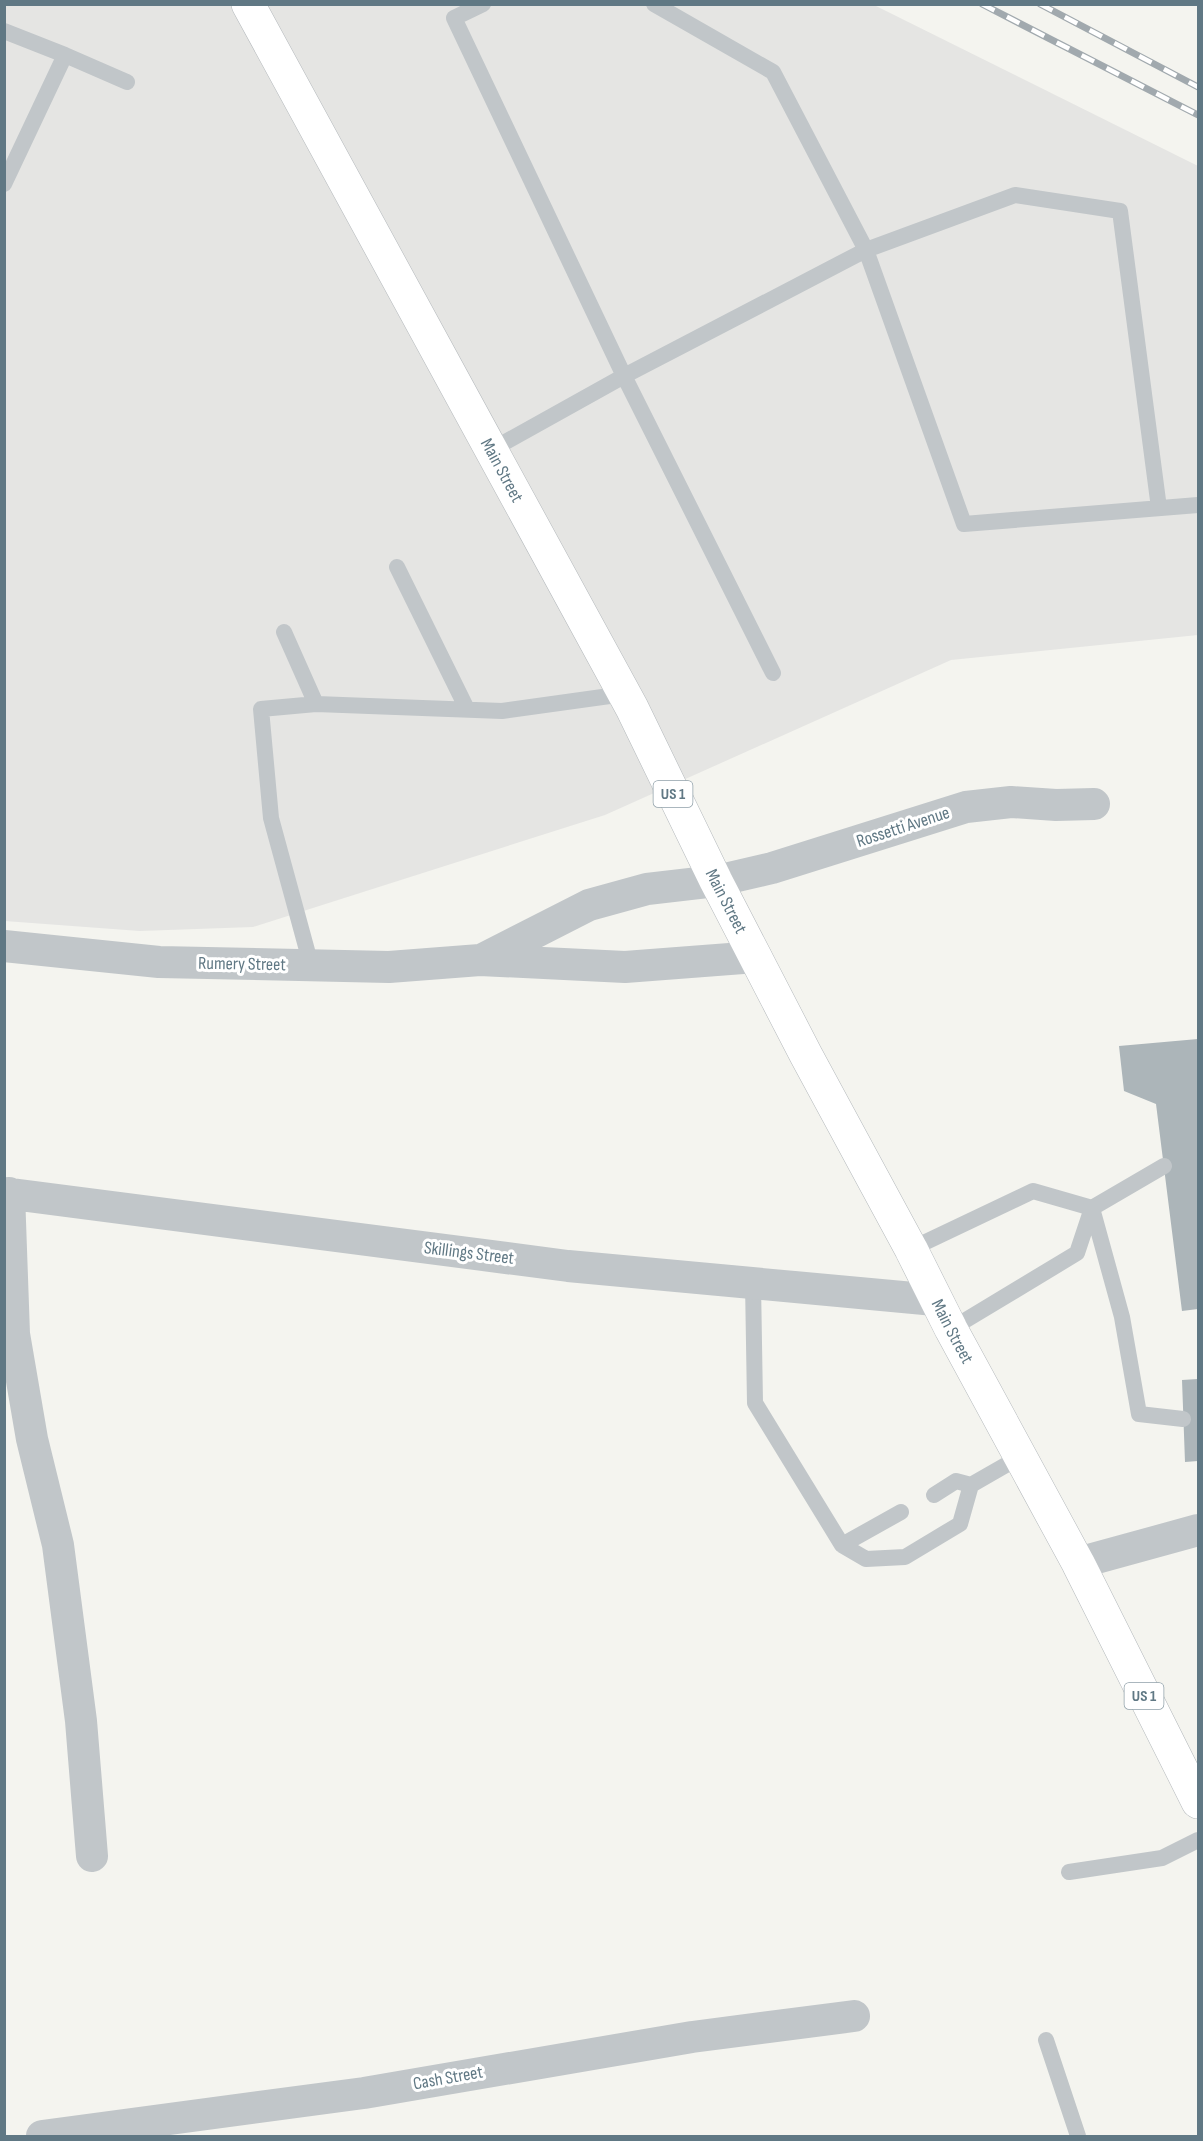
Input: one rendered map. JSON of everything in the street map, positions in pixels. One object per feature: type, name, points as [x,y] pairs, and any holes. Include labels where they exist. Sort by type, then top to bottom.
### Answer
[{"type":"main road","name":"Main Street","points":[[248,4],[624,694],[716,881],[806,1055],[911,1249],[935,1300],[1078,1563],[1198,1802]]},
{"type":"street","name":"Rossetti Avenue","points":[[716,881],[772,868],[966,807],[1011,801],[1056,805],[1094,804]]},
{"type":"street","name":"Rumery Street","points":[[480,960],[589,905],[647,889],[716,881]]},
{"type":"street","name":"Rumery Street","points":[[4,946],[159,962],[389,967],[480,960],[625,967],[756,957]]},
{"type":"street","name":"Skillings Street","points":[[7,1193],[568,1266],[935,1300]]},
{"type":"street","points":[[7,1193],[14,1334],[32,1439],[58,1545],[81,1721],[92,1856]]},
{"type":"street","points":[[1078,1563],[1198,1530]]},
{"type":"street","name":"Cash Street","points":[[42,2136],[171,2128],[692,2037],[854,2016]]},
{"type":"lane","points":[[483,4],[454,18],[624,376],[773,673]]},
{"type":"lane","points":[[654,4],[773,72],[866,250],[964,524],[1198,505]]},
{"type":"lane","points":[[4,31],[127,82]]},
{"type":"lane","points":[[4,184],[65,55]]},
{"type":"lane","points":[[491,450],[624,376],[866,250],[1015,195],[1119,211],[1159,508]]},
{"type":"lane","points":[[397,567],[467,709]]},
{"type":"lane","points":[[284,632],[316,704]]},
{"type":"lane","points":[[311,965],[271,818],[261,709],[316,704],[502,711],[624,694]]},
{"type":"lane","points":[[951,1329],[1077,1253],[1092,1208],[1164,1166]]},
{"type":"lane","points":[[911,1249],[1033,1191],[1092,1208]]},
{"type":"lane","points":[[1092,1208],[1122,1317],[1139,1414],[1183,1419]]},
{"type":"lane","points":[[753,1283],[755,1403],[842,1545],[866,1559],[905,1557],[960,1524],[971,1485],[1020,1457]]},
{"type":"lane","points":[[934,1495],[956,1481],[971,1485]]},
{"type":"lane","points":[[842,1545],[902,1512]]},
{"type":"lane","points":[[1069,1872],[1162,1858],[1198,1840]]},
{"type":"lane","points":[[1046,2040],[1078,2136]]},
{"type":"shaded area","points":[[4,5],[874,5],[1198,166],[1198,635],[951,660],[605,815],[253,927],[140,931],[5,921]]},
{"type":"building","points":[[1198,1039],[1198,1309],[1182,1311],[1156,1104],[1124,1091],[1119,1046]]},
{"type":"building","points":[[1198,1379],[1198,1461],[1185,1462],[1182,1380]]},
{"type":"railway","points":[[982,4],[1198,115]]},
{"type":"railway","points":[[1040,4],[1198,87]]}]
